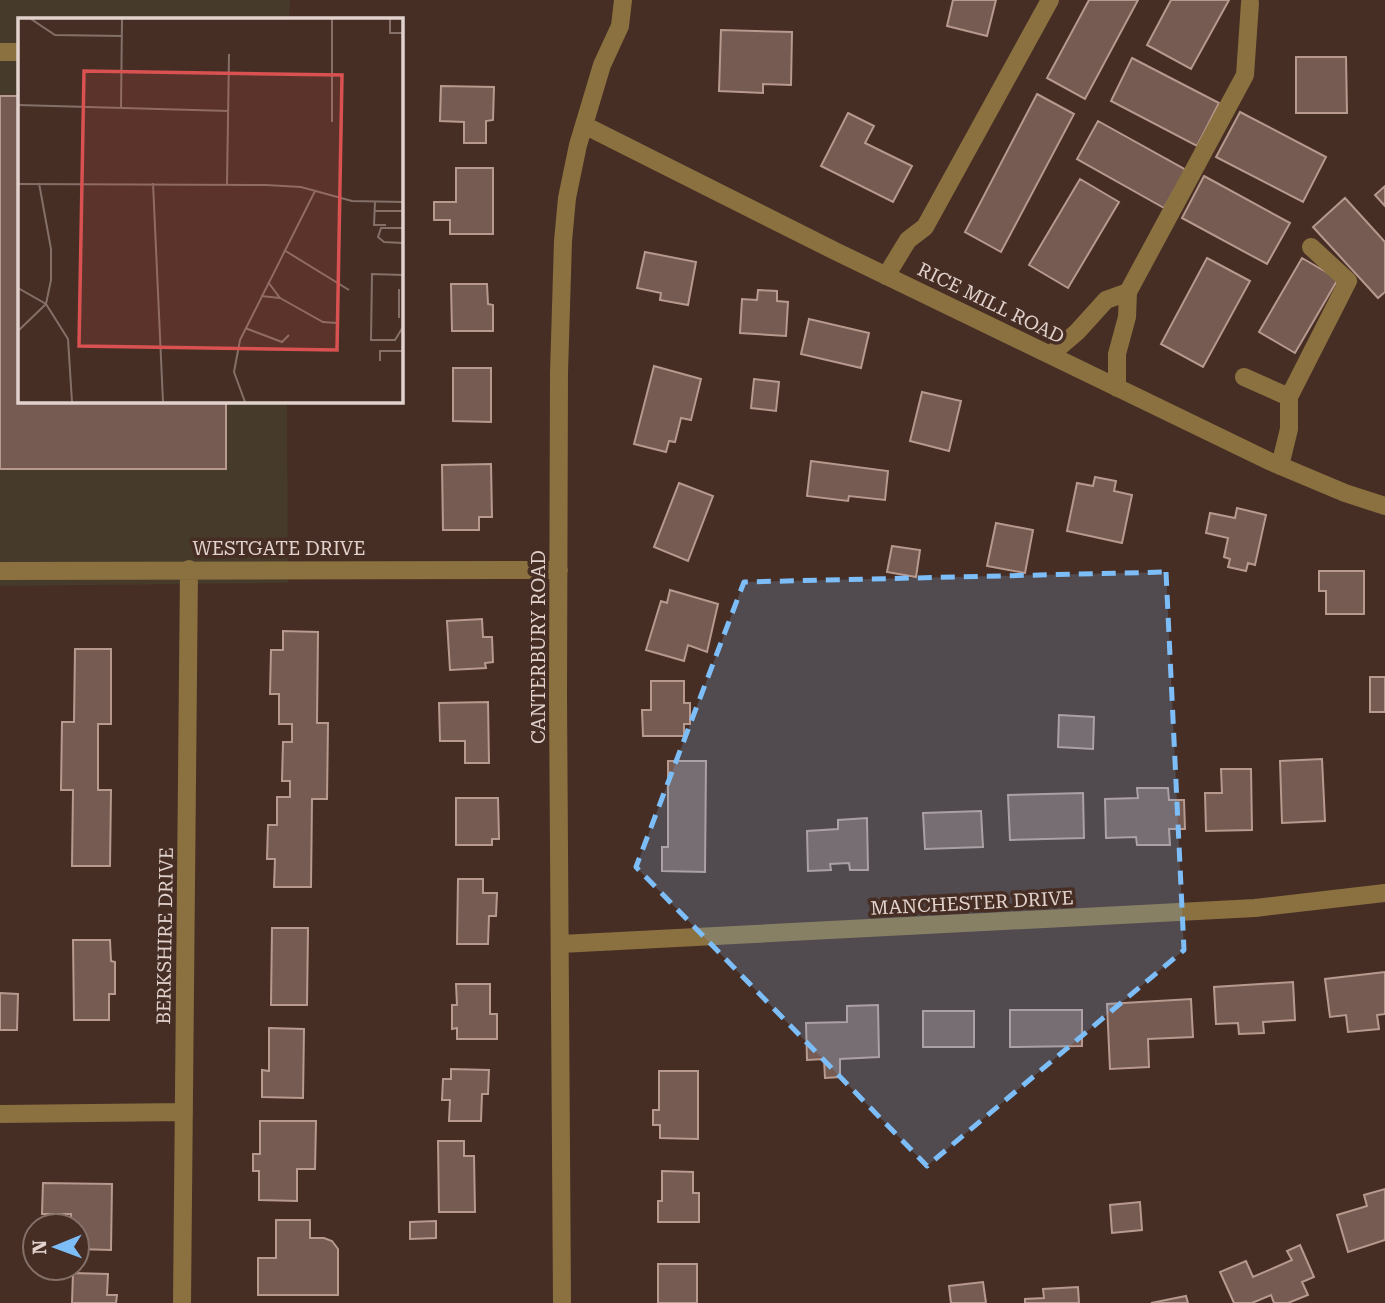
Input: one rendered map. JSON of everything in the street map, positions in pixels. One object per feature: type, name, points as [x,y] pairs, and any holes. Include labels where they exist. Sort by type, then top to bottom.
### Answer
[{"type":"street","name":"CANTERBURY ROAD","points":[[562,1303],[559,373],[564,241],[568,198],[584,125],[602,65],[620,26],[623,0]]},
{"type":"street","points":[[886,276],[908,240],[925,227],[1050,0]]},
{"type":"street","points":[[1117,388],[1117,354],[1127,317],[1128,292],[1245,75],[1250,3]]},
{"type":"street","points":[[0,52],[18,52]]},
{"type":"street","name":"RICE MILL ROAD","points":[[584,125],[886,276],[1280,466],[1345,494],[1385,506]]},
{"type":"street","points":[[1280,466],[1289,429],[1289,397],[1348,281],[1311,247]]},
{"type":"street","points":[[1050,355],[1107,300],[1128,292]]},
{"type":"street","points":[[1244,377],[1289,397]]},
{"type":"street","name":"BERKSHIRE DRIVE","points":[[182,1303],[189,569]]},
{"type":"street","name":"WESTGATE DRIVE","points":[[0,571],[559,570]]},
{"type":"street","name":"MANCHESTER DRIVE","points":[[561,944],[1255,908],[1385,893]]},
{"type":"street","points":[[0,1114],[184,1112]]},
{"type":"highlighted area","points":[[1166,572],[1184,950],[927,1166],[636,867],[744,582]]},
{"type":"shaded area","points":[[0,0],[290,0],[289,18],[18,18],[18,402],[287,402],[288,583],[0,586]]},
{"type":"building","points":[[953,0],[996,0],[987,36],[947,26]]},
{"type":"building","points":[[1089,0],[1138,0],[1085,99],[1047,78]]},
{"type":"building","points":[[1171,0],[1229,0],[1191,69],[1147,45]]},
{"type":"building","points":[[721,30],[792,32],[791,85],[763,84],[763,93],[719,91]]},
{"type":"building","points":[[1296,57],[1346,57],[1347,113],[1296,113]]},
{"type":"building","points":[[1132,58],[1219,103],[1197,146],[1111,101]]},
{"type":"building","points":[[441,86],[494,87],[493,120],[486,121],[486,143],[464,143],[464,122],[440,121]]},
{"type":"building","points":[[1037,94],[1074,114],[1001,252],[965,232]]},
{"type":"building","points":[[0,96],[18,96],[18,402],[226,402],[226,469],[0,469]]},
{"type":"building","points":[[1240,112],[1326,157],[1303,202],[1216,157]]},
{"type":"building","points":[[848,113],[874,126],[865,143],[912,166],[893,202],[821,166]]},
{"type":"building","points":[[1098,121],[1186,170],[1164,208],[1077,159]]},
{"type":"building","points":[[456,168],[493,168],[493,234],[450,234],[450,220],[434,220],[434,202],[456,202]]},
{"type":"building","points":[[1204,176],[1290,223],[1267,264],[1182,218]]},
{"type":"building","points":[[1080,179],[1119,202],[1068,288],[1029,265]]},
{"type":"building","points":[[1385,186],[1385,206],[1375,195]]},
{"type":"building","points":[[1345,198],[1385,242],[1385,292],[1378,298],[1313,227]]},
{"type":"building","points":[[645,252],[696,262],[688,305],[660,300],[661,293],[637,288]]},
{"type":"building","points":[[1207,258],[1250,281],[1203,367],[1161,344]]},
{"type":"building","points":[[1302,258],[1338,279],[1295,353],[1259,332]]},
{"type":"building","points":[[451,284],[487,284],[488,304],[493,305],[493,331],[452,331]]},
{"type":"building","points":[[758,290],[777,291],[777,301],[788,302],[786,336],[740,333],[742,299],[757,300]]},
{"type":"building","points":[[809,319],[869,333],[861,368],[801,354]]},
{"type":"building","points":[[654,366],[701,379],[691,420],[681,418],[675,442],[669,441],[666,452],[634,444]]},
{"type":"building","points":[[453,368],[491,368],[491,422],[453,421]]},
{"type":"building","points":[[754,379],[779,382],[776,411],[751,408]]},
{"type":"building","points":[[922,392],[961,401],[949,451],[910,441]]},
{"type":"building","points":[[811,461],[888,471],[885,500],[849,496],[848,501],[807,496]]},
{"type":"building","points":[[491,464],[492,517],[479,517],[479,530],[443,530],[442,465]]},
{"type":"building","points":[[1095,477],[1116,481],[1114,491],[1132,495],[1122,543],[1067,531],[1077,483],[1093,486]]},
{"type":"building","points":[[679,483],[713,496],[688,561],[654,547]]},
{"type":"building","points":[[1237,508],[1266,515],[1255,565],[1248,563],[1246,571],[1228,567],[1230,559],[1224,557],[1228,538],[1206,533],[1210,513],[1235,518]]},
{"type":"building","points":[[996,523],[1033,530],[1025,573],[987,566]]},
{"type":"building","points":[[892,546],[920,550],[916,577],[887,572]]},
{"type":"building","points":[[1319,571],[1364,571],[1364,614],[1326,614],[1326,591],[1319,591]]},
{"type":"building","points":[[670,590],[718,604],[707,652],[688,645],[684,661],[646,650],[661,601],[667,603]]},
{"type":"building","points":[[482,619],[483,637],[492,637],[493,662],[485,663],[486,668],[450,670],[447,621]]},
{"type":"building","points":[[283,631],[318,632],[317,723],[328,723],[327,799],[312,799],[311,887],[274,887],[275,859],[267,859],[268,825],[277,825],[277,797],[290,797],[290,781],[282,781],[283,742],[292,742],[292,724],[279,724],[279,694],[270,694],[271,650],[283,650]]},
{"type":"building","points":[[75,649],[111,649],[111,724],[98,724],[98,790],[111,790],[110,866],[72,866],[73,790],[61,790],[62,722],[74,722]]},
{"type":"building","points":[[1370,677],[1385,677],[1385,712],[1370,712]]},
{"type":"building","points":[[651,681],[684,681],[684,703],[690,703],[690,724],[684,724],[684,736],[643,736],[642,710],[651,710]]},
{"type":"building","points":[[488,702],[489,763],[465,763],[465,741],[440,741],[439,703]]},
{"type":"building","points":[[1059,715],[1094,717],[1093,749],[1058,747]]},
{"type":"building","points":[[1322,759],[1325,821],[1282,823],[1280,761]]},
{"type":"building","points":[[668,761],[706,761],[705,872],[662,871],[662,847],[668,847]]},
{"type":"building","points":[[1221,769],[1251,769],[1252,830],[1206,831],[1205,793],[1222,793]]},
{"type":"building","points":[[1137,788],[1168,788],[1169,800],[1184,800],[1185,829],[1169,829],[1170,845],[1137,845],[1136,837],[1106,838],[1105,799],[1138,798]]},
{"type":"building","points":[[1083,793],[1084,838],[1010,840],[1008,795]]},
{"type":"building","points":[[456,798],[498,798],[499,839],[492,839],[492,845],[456,845]]},
{"type":"building","points":[[981,811],[983,847],[925,849],[923,813]]},
{"type":"building","points":[[867,818],[868,870],[850,870],[849,863],[830,864],[831,870],[808,871],[807,831],[838,829],[838,820]]},
{"type":"building","points":[[458,879],[483,879],[483,893],[497,893],[496,916],[489,916],[488,944],[457,944]]},
{"type":"building","points":[[272,928],[308,928],[307,1005],[271,1005]]},
{"type":"building","points":[[73,940],[110,940],[111,961],[115,962],[115,994],[109,994],[109,1020],[74,1020]]},
{"type":"building","points":[[1385,972],[1385,1014],[1377,1015],[1379,1029],[1348,1032],[1346,1015],[1330,1017],[1325,979]]},
{"type":"building","points":[[1293,982],[1295,1020],[1263,1022],[1264,1033],[1239,1034],[1238,1023],[1216,1024],[1214,987]]},
{"type":"building","points":[[456,984],[490,984],[490,1014],[497,1014],[497,1039],[457,1039],[457,1028],[452,1029],[452,1005],[457,1005]]},
{"type":"building","points":[[0,993],[18,994],[17,1030],[0,1030]]},
{"type":"building","points":[[1191,999],[1193,1037],[1148,1039],[1149,1067],[1110,1069],[1107,1004]]},
{"type":"building","points":[[878,1005],[879,1057],[840,1059],[840,1077],[825,1078],[824,1059],[807,1060],[806,1023],[847,1022],[847,1006]]},
{"type":"building","points":[[1010,1010],[1082,1010],[1082,1046],[1010,1047]]},
{"type":"building","points":[[923,1011],[974,1011],[974,1047],[923,1047]]},
{"type":"building","points":[[269,1028],[304,1029],[303,1098],[262,1097],[262,1070],[269,1071]]},
{"type":"building","points":[[451,1069],[489,1070],[488,1094],[482,1094],[481,1121],[449,1121],[450,1100],[442,1100],[443,1079],[451,1079]]},
{"type":"building","points":[[659,1071],[698,1071],[698,1139],[660,1138],[660,1125],[653,1125],[653,1110],[659,1110]]},
{"type":"building","points":[[260,1121],[316,1121],[315,1169],[297,1169],[297,1201],[259,1200],[259,1171],[253,1171],[253,1154],[260,1154]]},
{"type":"building","points":[[438,1141],[464,1141],[464,1156],[474,1156],[475,1212],[439,1212]]},
{"type":"building","points":[[662,1171],[693,1172],[693,1193],[699,1193],[699,1222],[658,1222],[658,1201],[662,1201]]},
{"type":"building","points":[[43,1183],[112,1184],[111,1250],[91,1249],[91,1212],[42,1212]]},
{"type":"building","points":[[1385,1189],[1385,1240],[1348,1252],[1337,1215],[1367,1206],[1364,1195]]},
{"type":"building","points":[[1140,1202],[1142,1230],[1112,1233],[1110,1205]]},
{"type":"building","points":[[276,1220],[310,1220],[310,1238],[332,1241],[338,1249],[338,1295],[258,1295],[258,1258],[276,1258]]},
{"type":"building","points":[[436,1221],[436,1238],[410,1239],[410,1222]]},
{"type":"building","points":[[1300,1245],[1314,1277],[1302,1282],[1308,1295],[1288,1303],[1274,1303],[1271,1295],[1252,1303],[1234,1303],[1220,1272],[1246,1261],[1253,1277],[1292,1260],[1287,1251]]},
{"type":"building","points":[[658,1264],[697,1264],[697,1303],[658,1303]]},
{"type":"building","points":[[91,1274],[108,1274],[107,1295],[117,1295],[116,1303],[72,1303],[73,1282],[91,1282]]},
{"type":"building","points":[[983,1282],[986,1303],[951,1303],[949,1286]]},
{"type":"building","points":[[1078,1287],[1079,1303],[1025,1303],[1025,1299],[1044,1298],[1043,1289]]},
{"type":"building","points":[[1186,1296],[1188,1303],[1151,1303]]}]
